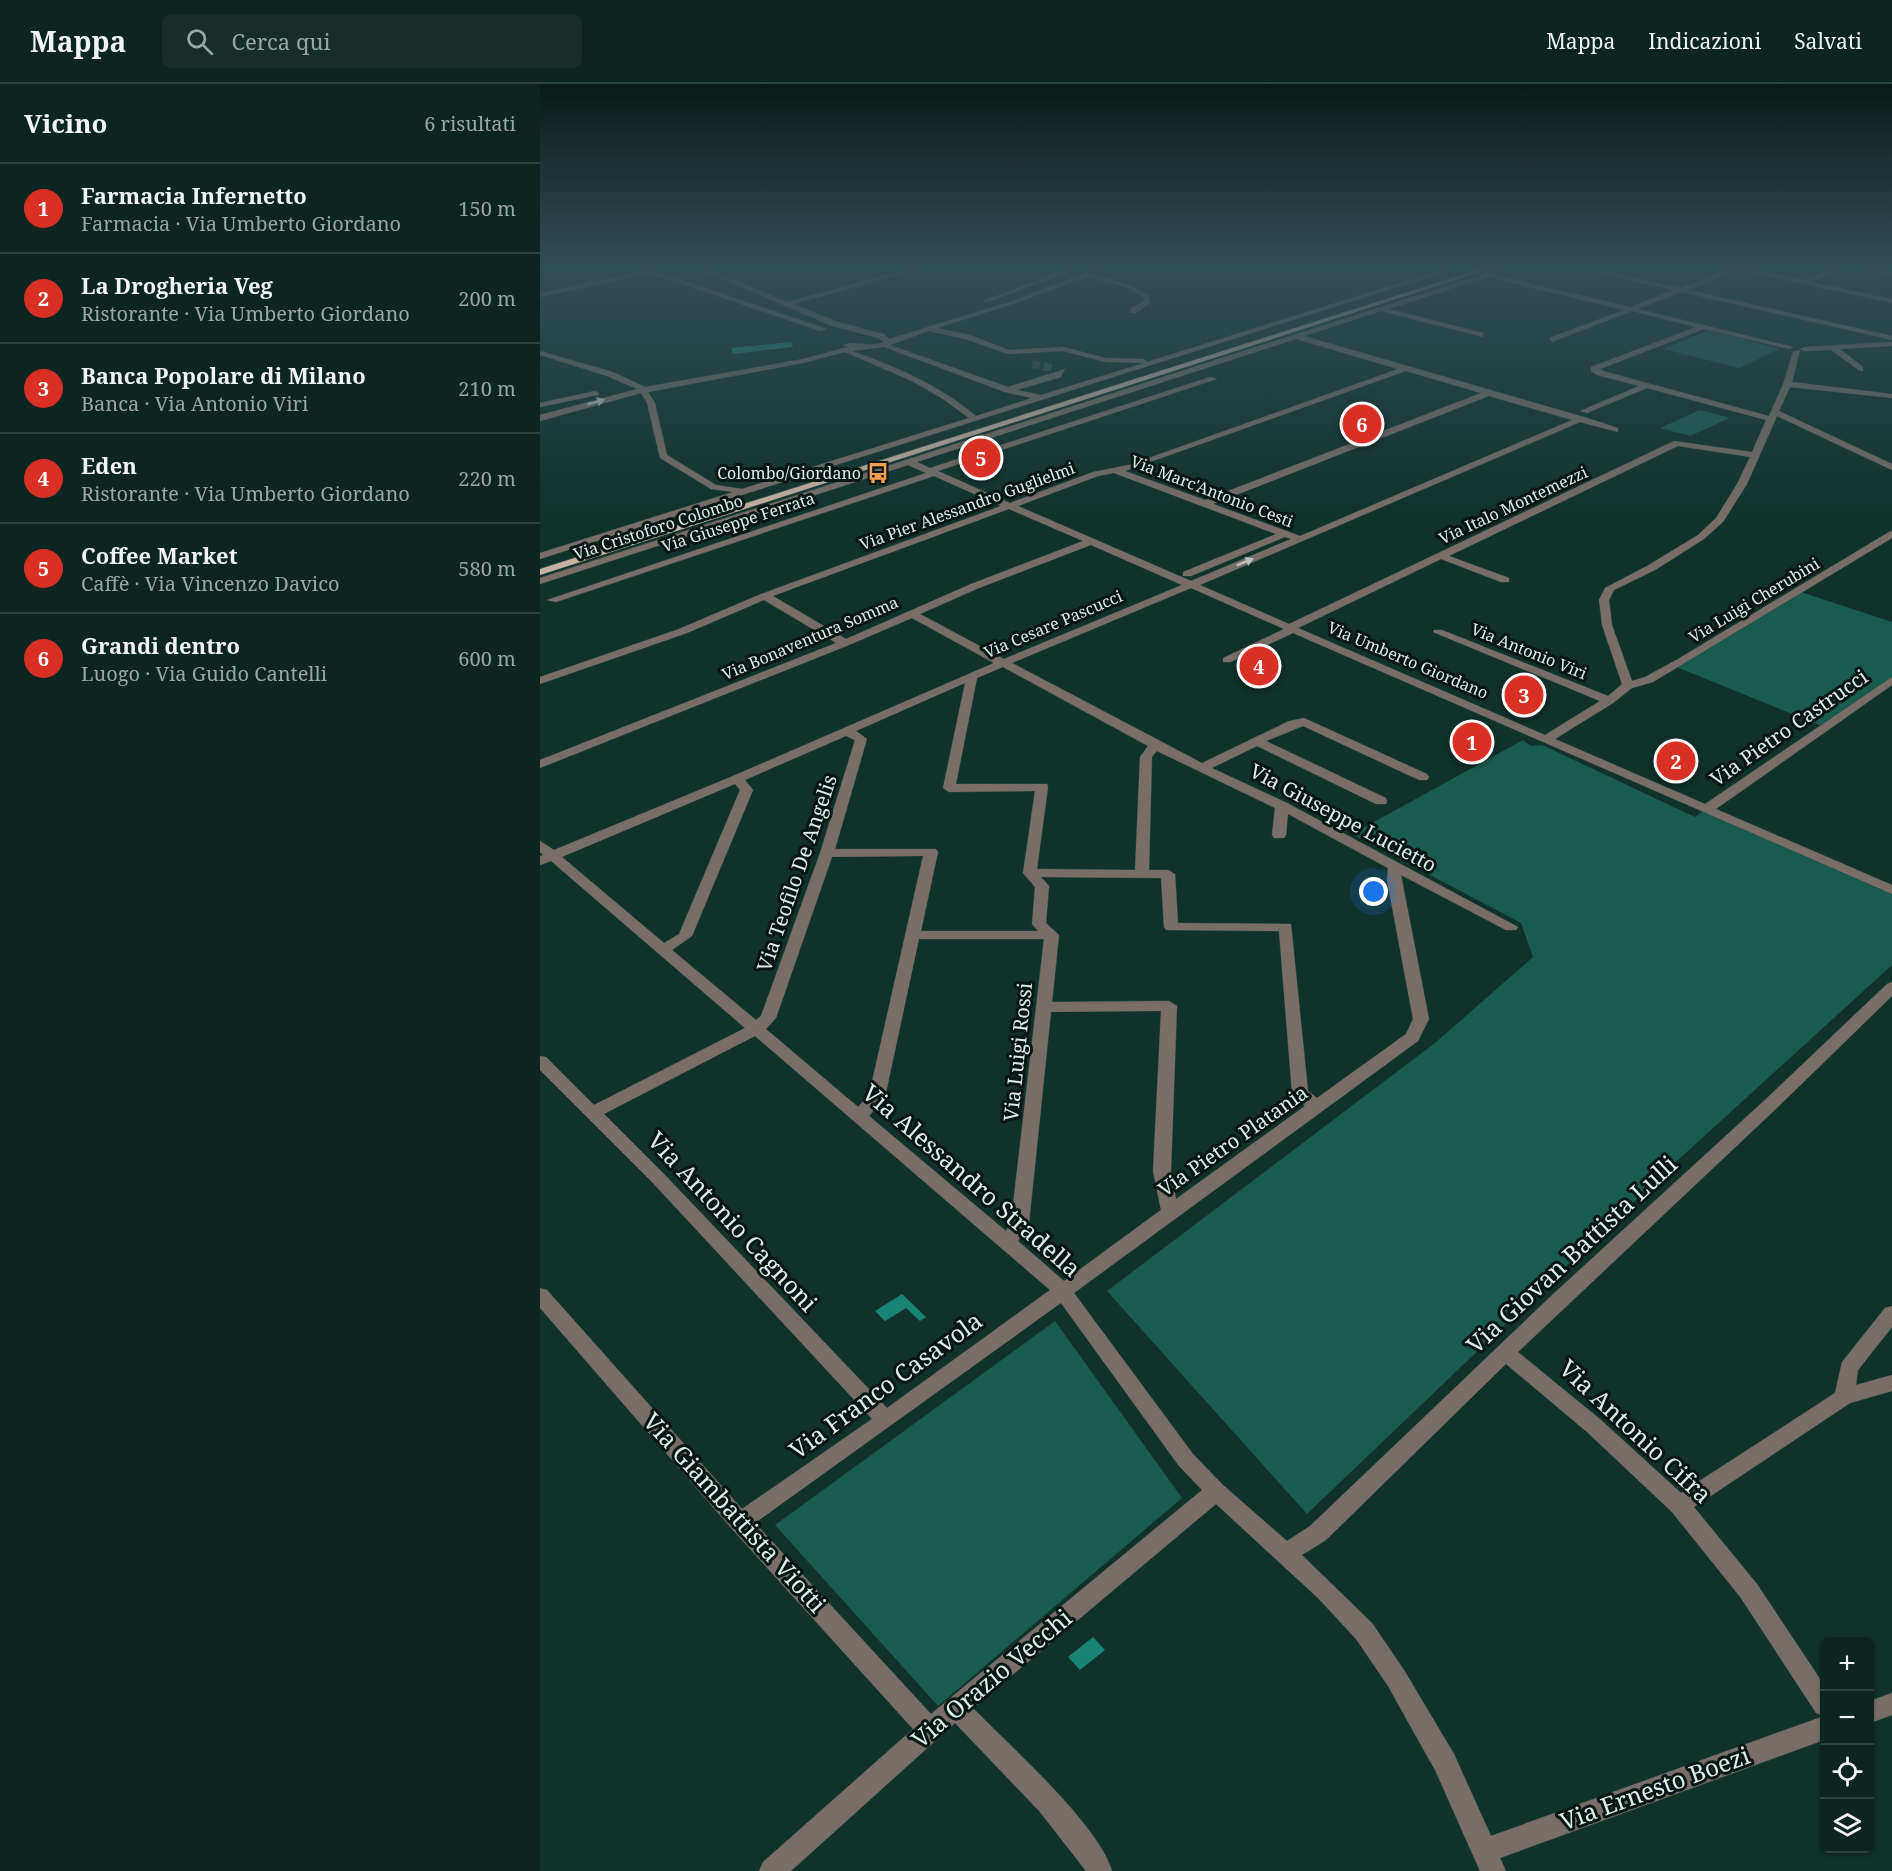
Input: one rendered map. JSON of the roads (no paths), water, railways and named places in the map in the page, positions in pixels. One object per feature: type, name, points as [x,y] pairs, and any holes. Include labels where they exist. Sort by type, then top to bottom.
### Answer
[{"type":"main road","name":"Via Cristoforo Colombo","points":[[540,564],[1045,400],[1212,351]]},
{"type":"main road","name":"Via Cristoforo Colombo","points":[[540,572],[860,469],[1066,407],[1239,351]]},
{"type":"street","points":[[540,405],[639,387],[801,351]]},
{"type":"street","points":[[767,358],[816,351]]},
{"type":"street","points":[[862,351],[907,374],[961,406],[975,419]]},
{"type":"street","points":[[908,351],[1008,390],[1066,407]]},
{"type":"street","points":[[1006,351],[1030,351]]},
{"type":"street","points":[[1027,362],[1043,351]]},
{"type":"street","points":[[1073,351],[1110,360],[1160,361]]},
{"type":"street","name":"Via Cristoforo Colombo","points":[[1045,400],[1190,351]]},
{"type":"street","name":"Via Cristoforo Colombo","points":[[540,581],[909,462],[1066,407],[1247,351]]},
{"type":"street","points":[[1348,351],[1582,415],[1615,430]]},
{"type":"street","points":[[1639,351],[1594,369],[1600,374],[1773,416],[1892,467]]},
{"type":"street","points":[[1548,738],[1609,701],[1628,685],[1608,625],[1604,600],[1610,588],[1651,568],[1701,537],[1720,520],[1742,484],[1773,416],[1787,384],[1797,351]]},
{"type":"street","points":[[1838,351],[1860,369]]},
{"type":"street","points":[[540,353],[639,387],[651,403],[663,456],[714,487],[748,490]]},
{"type":"street","points":[[540,364],[560,359]]},
{"type":"street","points":[[1008,390],[1058,375],[1062,371],[1052,368]]},
{"type":"street","name":"Via Pier Alessandro Guglielmi","points":[[540,681],[683,631],[765,596],[1096,474],[1130,467],[1407,368]]},
{"type":"street","points":[[540,418],[678,374]]},
{"type":"street","points":[[1177,374],[1200,383]]},
{"type":"street","name":"Via Giuseppe Ferrata","points":[[552,600],[1213,379]]},
{"type":"street","points":[[1787,384],[1892,396]]},
{"type":"street","name":"Via Cesare Pascucci","points":[[544,854],[737,779],[972,676],[1300,540],[1646,386]]},
{"type":"street","points":[[1008,390],[1019,399],[1045,400]]},
{"type":"street","points":[[1204,504],[1491,392]]},
{"type":"street","name":"Via Cristoforo Colombo","points":[[540,556],[1031,401]]},
{"type":"street","name":"Via Italo Montemezzi","points":[[1227,660],[1677,443],[1755,455]]},
{"type":"street","name":"Via Umberto Giordano","points":[[909,462],[1890,887]]},
{"type":"street","name":"Via Cristoforo Colombo","points":[[860,469],[888,468]]},
{"type":"street","name":"Via Marc'Antonio Cesti","points":[[1114,470],[1300,540]]},
{"type":"street","points":[[711,502],[714,487]]},
{"type":"street","points":[[1178,578],[1284,534]]},
{"type":"street","name":"Via Luigi Cherubini","points":[[1628,685],[1649,680],[1892,534]]},
{"type":"street","name":"Via Bonaventura Somma","points":[[540,764],[845,643],[911,613],[1092,541]]},
{"type":"street","points":[[1441,556],[1505,580]]},
{"type":"street","points":[[765,596],[845,643]]},
{"type":"street","name":"Via Giuseppe Lucietto","points":[[911,613],[1155,745],[1282,806],[1511,927]]},
{"type":"street","name":"Via Antonio Viri","points":[[1438,632],[1609,701]]},
{"type":"street","points":[[972,676],[949,788],[1042,787],[1030,873]]},
{"type":"street","name":"Via Pietro Castrucci","points":[[1708,808],[1891,682]]},
{"type":"street","points":[[1203,767],[1293,724],[1304,722],[1423,777]]},
{"type":"street","name":"Via Teofilo De Angelis","points":[[756,1029],[768,1018],[827,853],[861,739],[847,731]]},
{"type":"street","points":[[1256,741],[1381,801]]},
{"type":"street","points":[[1142,873],[1146,757],[1155,745]]},
{"type":"street","points":[[662,950],[685,936],[747,790],[737,779]]},
{"type":"street","points":[[1279,835],[1282,806]]},
{"type":"street","points":[[827,853],[931,852],[877,1097],[858,1116]]},
{"type":"street","name":"Via Alessandro Stradella","points":[[544,854],[756,1029],[1044,1272],[1061,1290],[1079,1311],[1186,1460],[1284,1555],[1327,1592],[1364,1631],[1396,1678],[1445,1763],[1489,1861]]},
{"type":"street","name":"Via Pietro Platania","points":[[1061,1290],[1412,1037],[1420,1019],[1394,880],[1395,867]]},
{"type":"street","points":[[1030,873],[1168,874],[1171,927],[1286,927],[1300,1093],[1317,1107]]},
{"type":"street","points":[[1030,873],[1042,886],[1040,924],[1052,935]]},
{"type":"street","points":[[914,935],[1052,935]]},
{"type":"street","name":"Via Luigi Rossi","points":[[1008,1242],[1020,1223],[1052,935]]},
{"type":"street","name":"Via Giovan Battista Lulli","points":[[1284,1555],[1318,1533],[1505,1352],[1892,987]]},
{"type":"street","points":[[1045,1007],[1169,1006],[1162,1171],[1170,1211]]},
{"type":"street","points":[[594,1112],[756,1029]]},
{"type":"street","name":"Via Antonio Cagnoni","points":[[540,1061],[594,1112],[658,1178],[886,1420]]},
{"type":"street","name":"Via Franco Casavola","points":[[740,1522],[886,1420],[1061,1290]]},
{"type":"street","name":"Via Giambattista Viotti","points":[[540,1295],[740,1522],[930,1730]]},
{"type":"street","points":[[1844,1397],[1849,1368],[1892,1313]]},
{"type":"street","name":"Via Antonio Cifra","points":[[1505,1352],[1594,1426],[1680,1505],[1749,1591],[1820,1699]]},
{"type":"street","points":[[1680,1505],[1844,1397],[1892,1383]]},
{"type":"street","name":"Via Orazio Vecchi","points":[[772,1871],[956,1707],[1216,1491]]},
{"type":"street","points":[[1874,1710],[1892,1704]]},
{"type":"street","points":[[956,1707],[1049,1803],[1096,1860],[1099,1871]]},
{"type":"street","name":"Via Ernesto Boezi","points":[[1489,1861],[1820,1730]]},
{"type":"tunnel","points":[[1032,364],[1052,368]]},
{"type":"place","name":"Grandi dentro","points":[[1362,424]]},
{"type":"place","name":"Coffee Market","points":[[981,458]]},
{"type":"place","name":"Colombo/Giordano","points":[[878,473]]},
{"type":"place","name":"Eden","points":[[1259,666]]},
{"type":"place","name":"Banca Popolare di Milano","points":[[1524,695]]},
{"type":"place","name":"Farmacia Infernetto","points":[[1472,742]]},
{"type":"place","name":"La Drogheria Veg","points":[[1676,761]]}]
